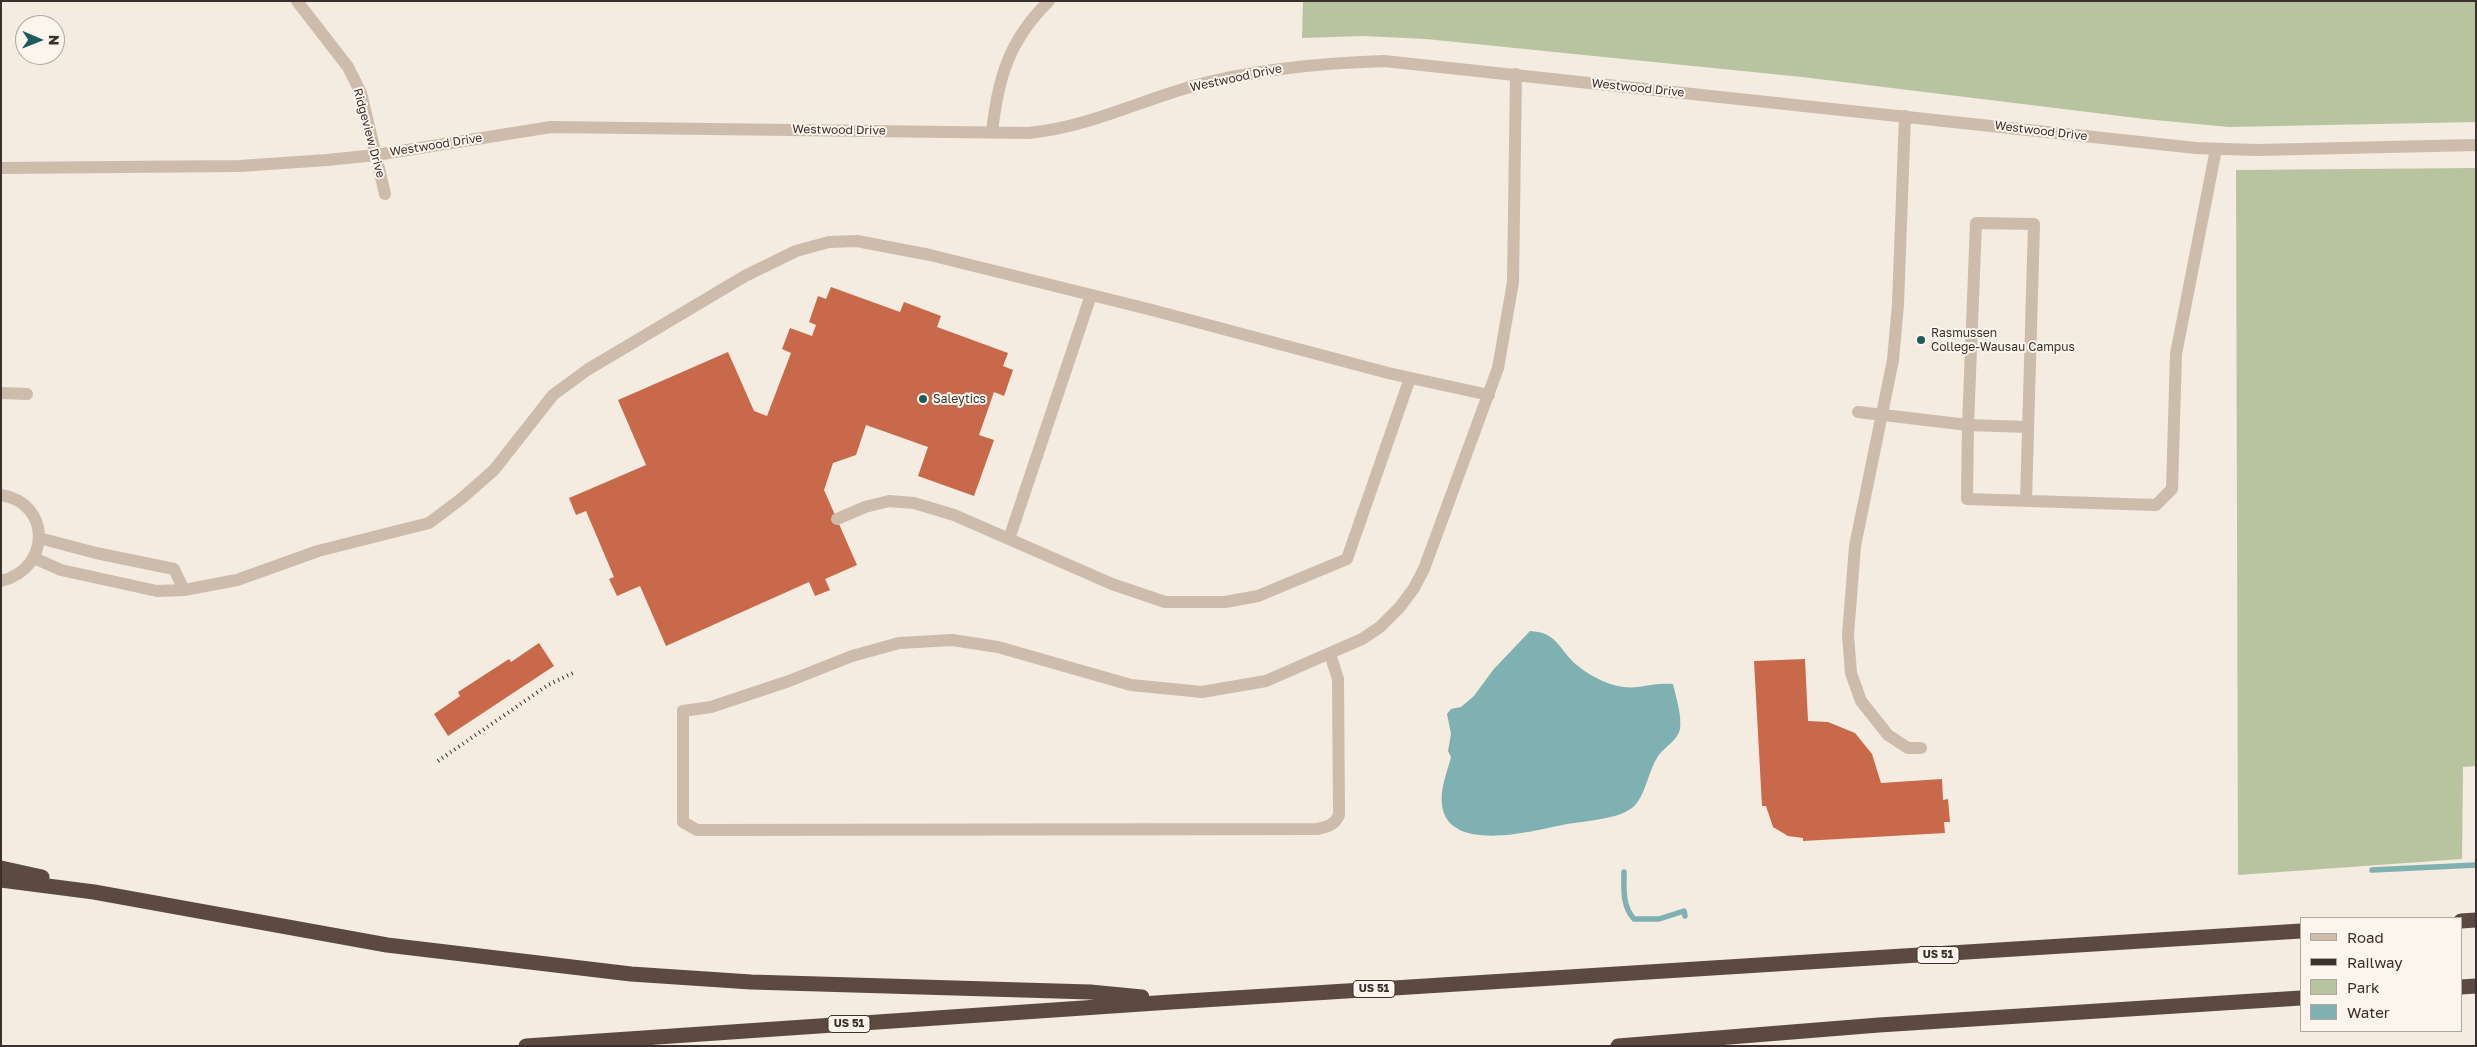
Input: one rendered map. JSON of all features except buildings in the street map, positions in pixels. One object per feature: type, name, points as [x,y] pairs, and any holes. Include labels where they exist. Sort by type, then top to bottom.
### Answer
[{"type":"highway","points":[[1,868],[94,892]]},
{"type":"highway","points":[[1,880],[94,892],[387,945],[631,974],[751,982],[1090,992],[1171,1002]]},
{"type":"highway","points":[[2462,920],[2476,920]]},
{"type":"highway","name":"US 51","points":[[526,1046],[1171,1002],[2300,931]]},
{"type":"highway","points":[[2462,987],[2476,986]]},
{"type":"highway","points":[[1618,1046],[1897,1024],[2300,998]]},
{"type":"street","name":"Ridgeview Drive","points":[[297,1],[348,67],[361,93],[385,194]]},
{"type":"street","points":[[992,132],[995,106],[1004,67],[1029,20],[1049,1]]},
{"type":"street","name":"Westwood Drive","points":[[1,168],[240,166],[376,155],[551,127],[1029,133],[1071,127],[1192,86],[1242,75],[1308,65],[1384,61],[2216,149],[2476,145]]},
{"type":"street","points":[[1330,654],[1338,678],[1338,815],[1336,822],[1328,827],[1317,829],[697,830],[683,822],[683,711],[711,707],[789,681],[852,656],[899,643],[952,640],[989,645],[1059,663],[1131,685],[1202,692],[1266,682],[1330,654],[1362,640],[1380,627],[1400,608],[1414,588],[1439,533],[1498,368],[1513,282],[1516,74]]},
{"type":"street","points":[[1905,116],[1898,304],[1893,360],[1884,416],[1855,546],[1848,635],[1851,673],[1861,702],[1888,736],[1908,748],[1921,748]]},
{"type":"street","points":[[2026,500],[2034,224],[1976,223],[1967,499],[2156,504],[2172,490],[2176,354],[2216,149]]},
{"type":"street","points":[[34,558],[60,570],[157,592],[184,590],[237,580],[318,551],[429,523],[461,499],[494,470],[553,395],[611,355],[745,276],[796,251],[829,242],[858,241],[930,255],[1410,378],[1489,395]]},
{"type":"street","points":[[1009,539],[1091,295]]},
{"type":"street","points":[[837,519],[865,507],[889,501],[914,503],[954,515],[1112,584],[1165,602],[1225,602],[1258,596],[1347,559],[1410,378]]},
{"type":"street","points":[[1,393],[27,394]]},
{"type":"street","points":[[1858,412],[1968,425],[2028,427]]},
{"type":"street","points":[[1,495],[21,502],[31,512],[37,524],[40,538],[34,558],[25,570],[12,578],[1,581]]},
{"type":"street","points":[[40,538],[96,553],[174,569],[184,590]]},
{"type":"green space","points":[[1303,1],[2476,1],[2476,122],[2229,127],[2145,119],[1802,77],[1426,39],[1363,36],[1302,38]]},
{"type":"green space","points":[[2476,168],[2476,766],[2463,767],[2462,859],[2238,875],[2236,170]]},
{"type":"water","points":[[1530,631],[1547,635],[1578,666],[1591,675],[1614,685],[1638,687],[1673,684],[1680,718],[1680,729],[1673,741],[1657,758],[1640,798],[1632,808],[1625,812],[1598,820],[1513,834],[1493,836],[1459,830],[1448,820],[1442,805],[1443,787],[1451,757],[1448,751],[1451,734],[1447,714],[1451,709],[1461,707],[1474,696],[1493,670]]},
{"type":"waterway","points":[[2372,870],[2476,865]]},
{"type":"waterway","points":[[1624,872],[1627,908],[1634,919],[1659,919],[1684,911],[1685,916]]},
{"type":"railway","points":[[438,761],[548,685],[573,673]]},
{"type":"place","name":"Rasmussen College-Wausau Campus","points":[[1921,340]]},
{"type":"place","name":"Saleytics","points":[[923,399]]}]
